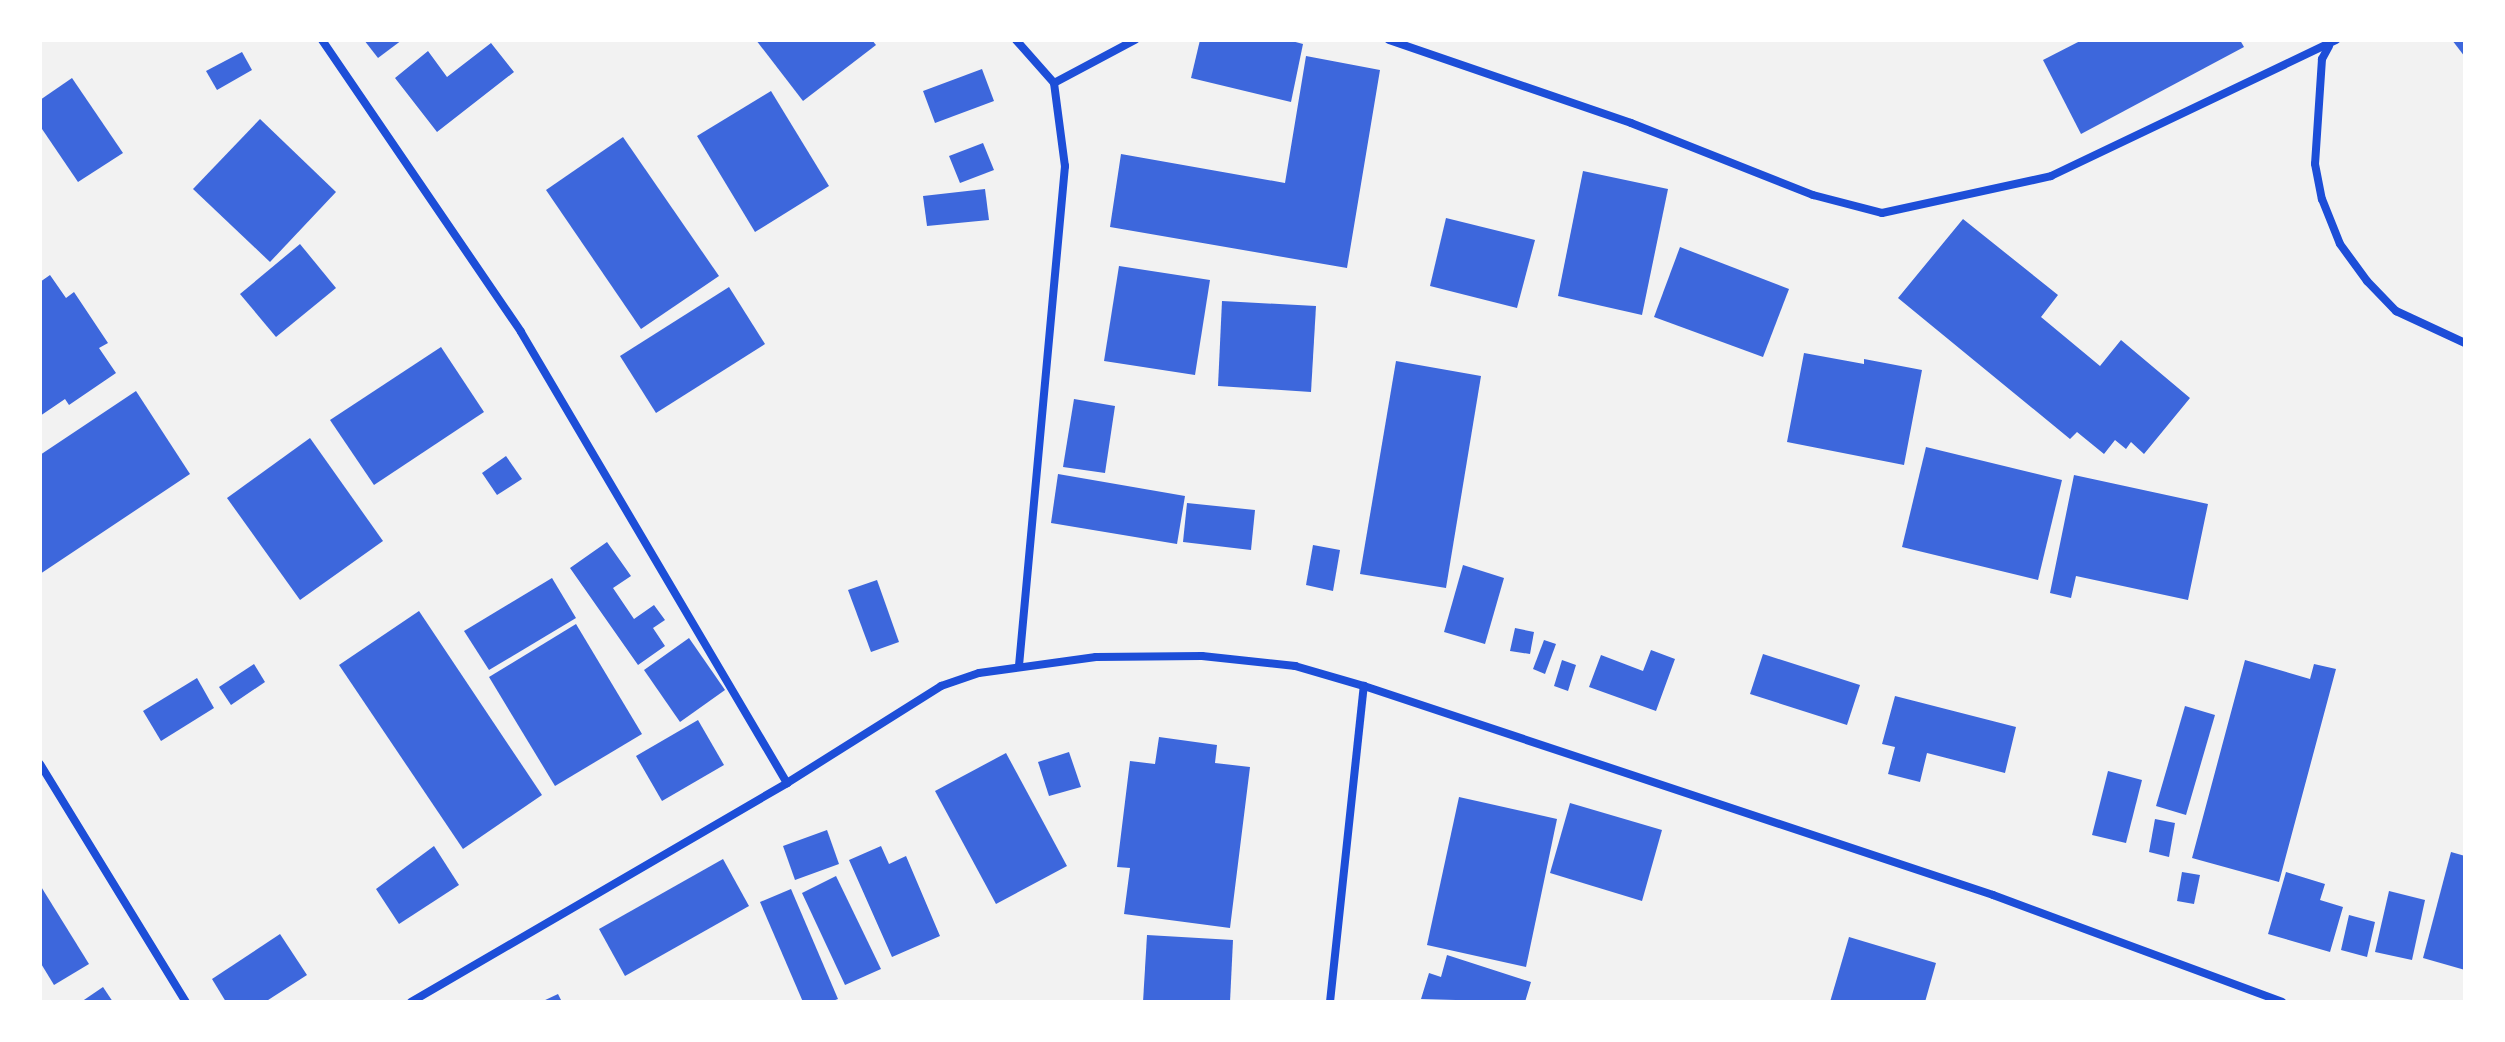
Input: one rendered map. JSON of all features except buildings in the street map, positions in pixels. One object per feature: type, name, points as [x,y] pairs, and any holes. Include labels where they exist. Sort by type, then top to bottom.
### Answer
[{"type":"street","points":[[322,40],[521,332],[787,783]]},
{"type":"street","points":[[1016,40],[1054,83],[1065,166],[1019,666]]},
{"type":"street","points":[[1054,83],[1135,40]]},
{"type":"street","points":[[1389,40],[1631,123],[1813,195],[1882,213],[2051,176],[2333,42]]},
{"type":"street","points":[[2333,42],[2322,59],[2315,164],[2322,199],[2340,244],[2367,281],[2396,311],[2465,343]]},
{"type":"street","points":[[411,1002],[787,783],[941,686],[979,673],[1096,657],[1202,656],[1295,666],[1364,686],[1993,895],[2282,1002]]},
{"type":"street","points":[[1330,1002],[1364,686]]},
{"type":"street","points":[[40,764],[186,1002]]}]
